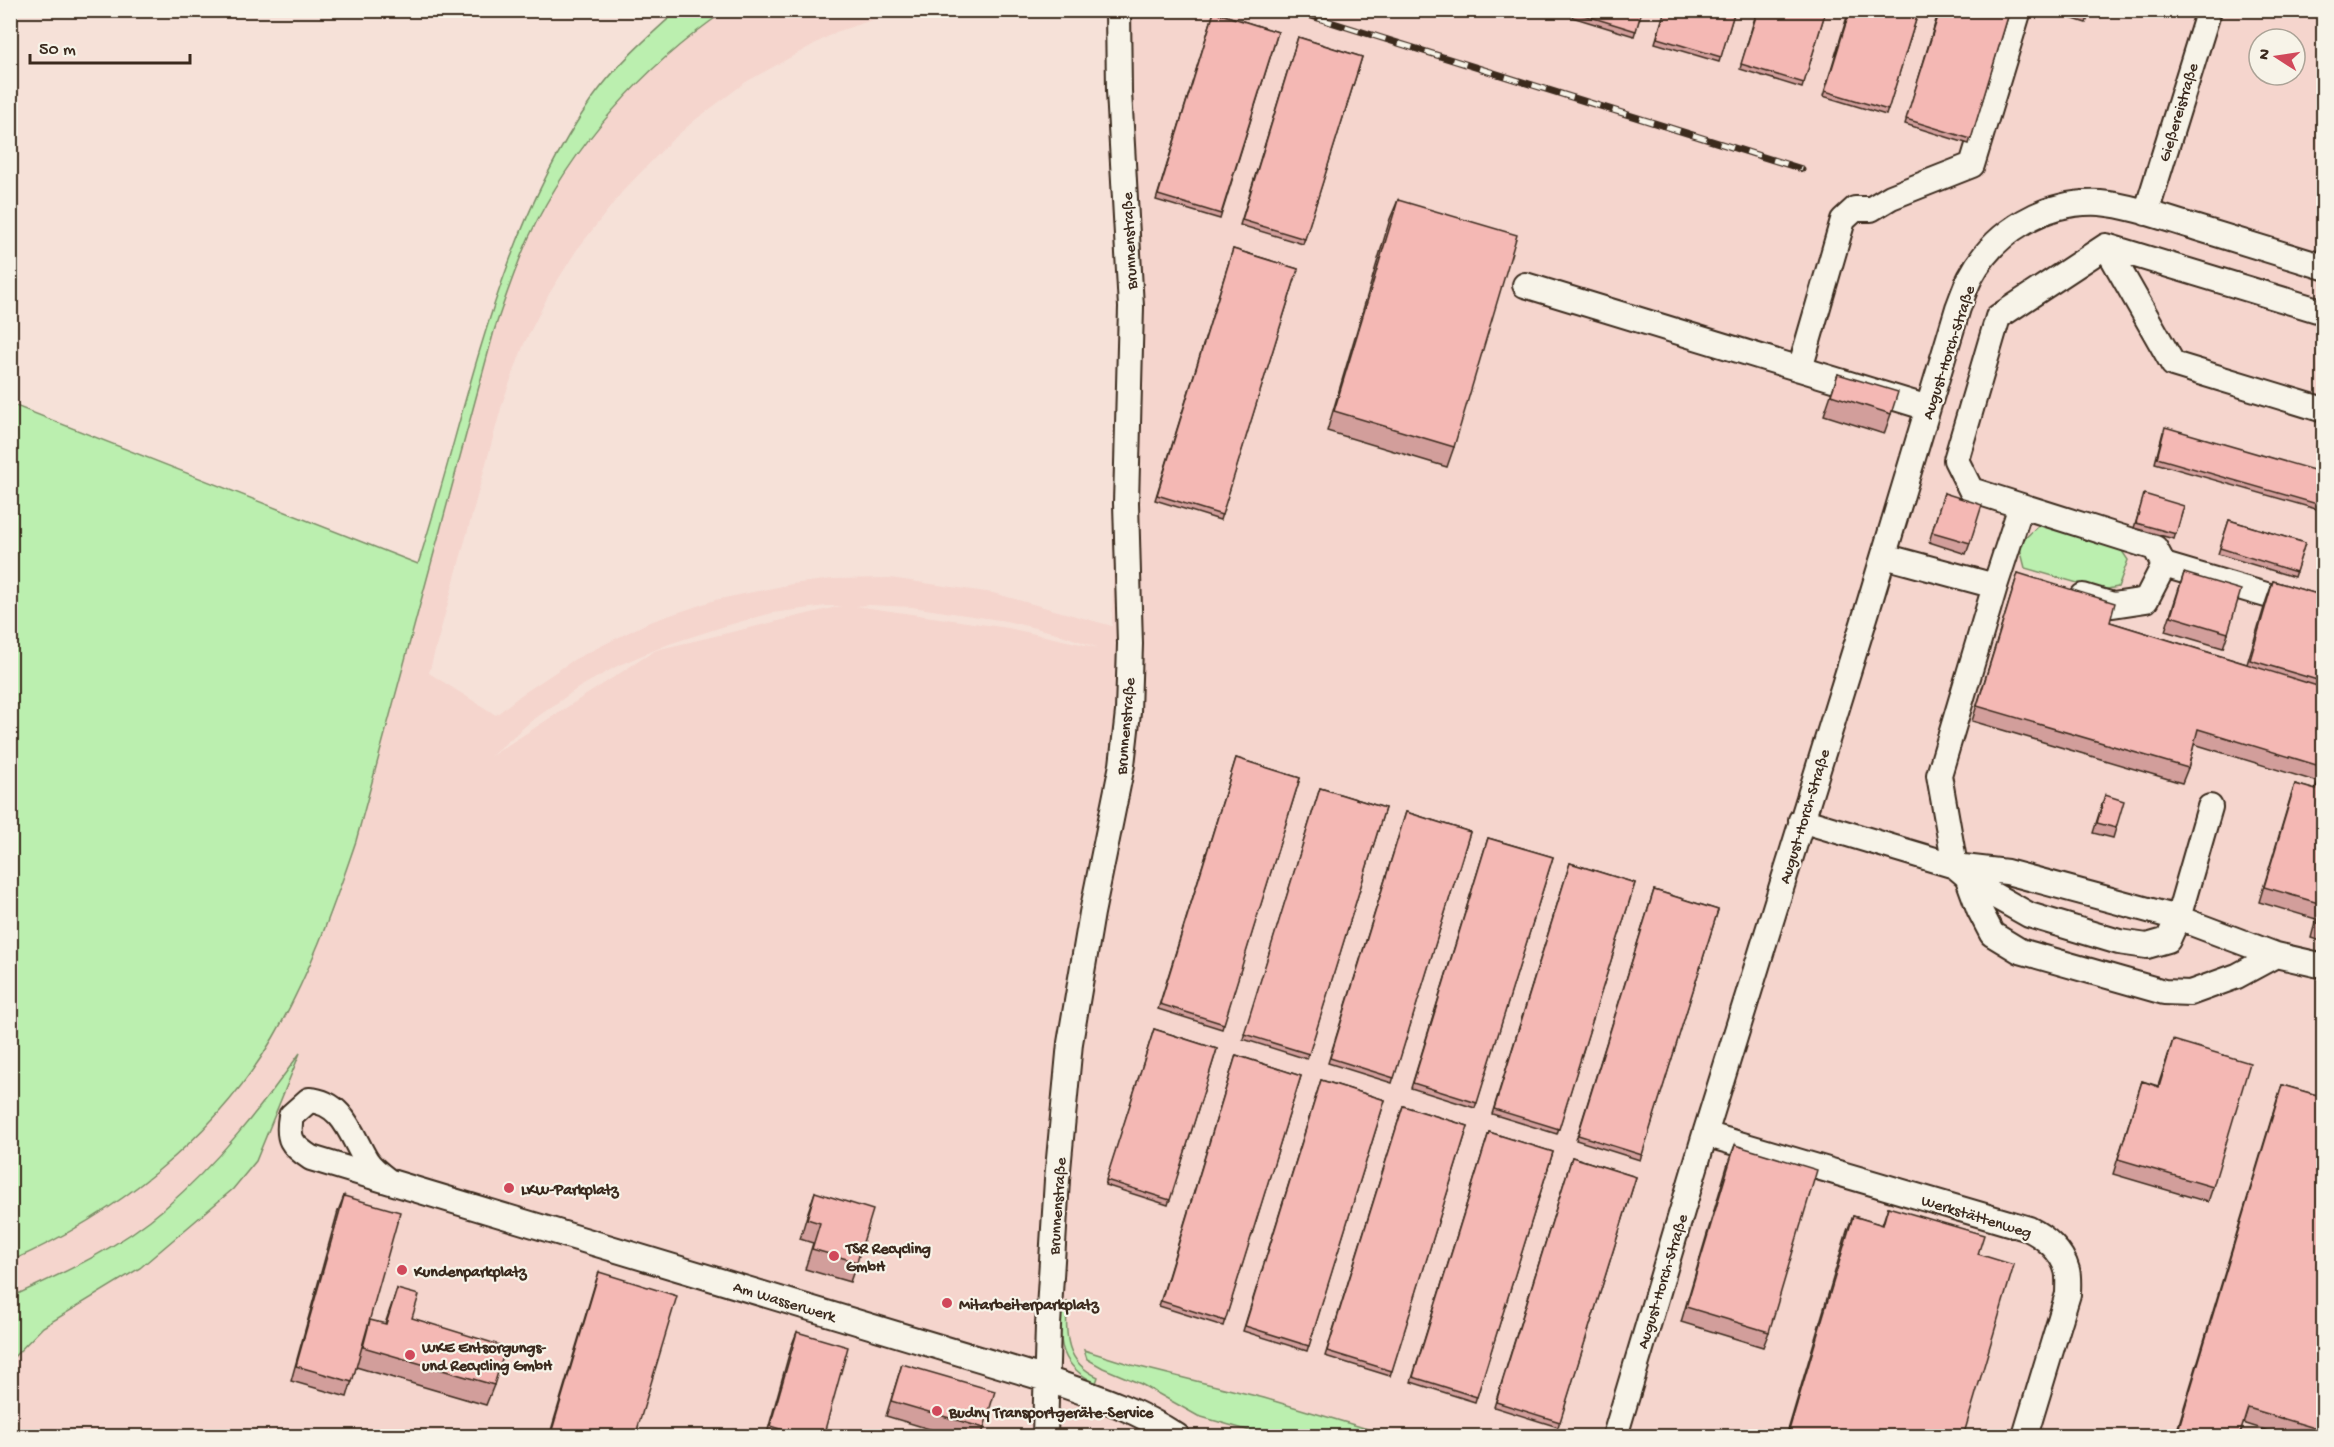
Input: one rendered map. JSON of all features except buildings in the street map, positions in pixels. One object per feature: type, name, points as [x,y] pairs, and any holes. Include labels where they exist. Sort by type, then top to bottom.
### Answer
[{"type":"street","name":"Brunnenstraße","points":[[1045,1437],[1057,1180],[1070,1043],[1092,913],[1122,765],[1128,712],[1130,644],[1126,503],[1131,307],[1119,91],[1118,10]]},
{"type":"street","points":[[1800,369],[1843,220],[1855,209],[1871,209],[1891,197],[1972,165],[2019,10]]},
{"type":"street","name":"Gießereistraße","points":[[2146,213],[2209,10]]},
{"type":"street","name":"August-Horch-Straße","points":[[1615,1437],[1801,820],[1970,278],[1989,250],[2006,232],[2029,218],[2064,206],[2100,203],[2146,213]]},
{"type":"street","points":[[2146,213],[2324,267]]},
{"type":"street","points":[[2106,246],[2324,312]]},
{"type":"street","points":[[2106,246],[2173,364],[2324,410]]},
{"type":"street","points":[[2106,246],[1998,317],[1956,460],[1971,490],[2155,548],[2164,565],[2324,612]]},
{"type":"street","points":[[1525,285],[1928,408]]},
{"type":"street","points":[[2021,506],[1939,775],[1968,877],[1979,909],[1992,934],[2020,951],[2164,992],[2190,993],[2237,976],[2276,955]]},
{"type":"street","points":[[1884,556],[1995,586],[2018,576]]},
{"type":"street","points":[[2060,589],[2113,605],[2146,600],[2164,565]]},
{"type":"street","points":[[1968,877],[2029,915],[2119,942],[2147,946],[2168,940],[2178,918],[2210,807]]},
{"type":"street","points":[[1801,820],[1996,885],[2007,872]]},
{"type":"street","points":[[1968,877],[2007,872],[2178,918],[2276,955],[2324,966]]},
{"type":"street","name":"Werkstättenweg","points":[[1705,1134],[2029,1229],[2044,1236],[2057,1251],[2067,1270],[2068,1294],[2025,1437]]},
{"type":"street","name":"Am Wasserwerk","points":[[387,1180],[1047,1379],[1127,1408],[1155,1422],[1177,1437]]},
{"type":"shaded area","points":[[725,11],[899,11],[836,32],[746,82],[695,120],[671,141],[622,192],[576,251],[549,294],[524,344],[503,401],[429,673],[496,715],[521,695],[575,659],[647,623],[715,600],[792,584],[833,579],[890,578],[993,593],[1112,626],[1119,284],[1130,11],[2323,11],[2323,1436],[11,1436],[11,1360],[43,1327],[140,1268],[256,1161],[298,1056],[259,1110],[213,1162],[164,1209],[115,1244],[59,1275],[11,1297],[10,1261],[88,1221],[136,1189],[231,1097],[272,1040],[302,983],[332,913],[356,841],[494,331],[510,282],[550,198],[605,120],[638,83],[675,48]],"holes":[[[841,606],[656,650],[491,756],[530,722],[578,688],[619,665],[669,644],[725,626],[772,613]],[[856,606],[912,607],[1006,621],[1056,633],[1099,648],[1008,628]]]},
{"type":"green space","points":[[677,11],[725,11],[666,57],[638,83],[588,140],[546,203],[519,260],[494,331],[356,841],[319,942],[286,1015],[249,1074],[222,1109],[159,1170],[88,1221],[11,1261],[11,404],[418,564],[488,324],[531,208],[559,152],[592,99],[622,63]]},
{"type":"green space","points":[[2040,524],[2116,542],[2128,560],[2118,587],[2102,590],[2025,568],[2019,544]]},
{"type":"green space","points":[[300,1053],[256,1161],[233,1189],[140,1268],[43,1327],[11,1360],[11,1297],[71,1269],[110,1247],[165,1208],[237,1135]]},
{"type":"green space","points":[[1067,1302],[1069,1346],[1079,1363],[1098,1377],[1096,1383],[1075,1369],[1064,1352],[1060,1332],[1060,1307]]},
{"type":"green space","points":[[1084,1350],[1132,1365],[1264,1398],[1391,1436],[1268,1436],[1198,1416],[1141,1384],[1087,1359]]},
{"type":"railway","points":[[1292,10],[1802,169]]},
{"type":"place","name":"LKW-Parkplatz","points":[[509,1188]]},
{"type":"place","name":"TSR Recycling GmbH","points":[[834,1256]]},
{"type":"place","name":"Kundenparkplatz","points":[[402,1270]]},
{"type":"place","name":"Mitarbeiterparkplatz","points":[[947,1303]]},
{"type":"place","name":"WKE Entsorgungs- und Recycling GmbH","points":[[410,1355]]},
{"type":"place","name":"Budny Transportgeräte-Service","points":[[937,1411]]}]
